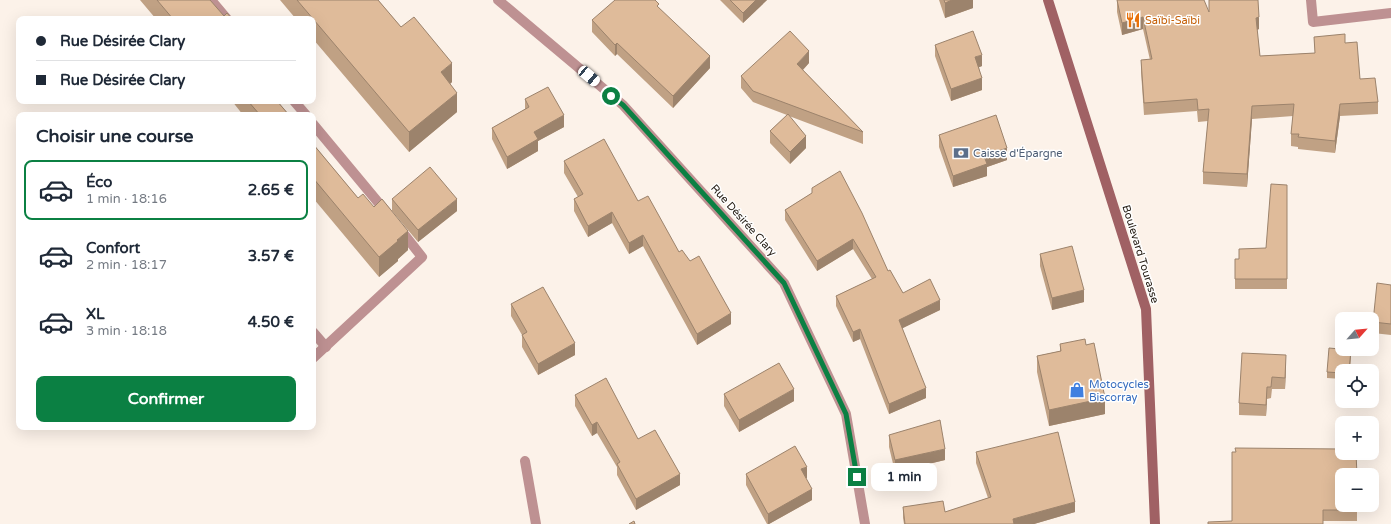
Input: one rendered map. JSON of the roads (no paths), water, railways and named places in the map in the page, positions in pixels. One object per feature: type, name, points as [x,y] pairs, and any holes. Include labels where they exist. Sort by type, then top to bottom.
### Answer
[{"type":"main road","name":"Boulevard Tourasse","points":[[1048,0],[1146,309],[1155,524]]},
{"type":"street","points":[[211,0],[224,16]]},
{"type":"street","name":"Rue Désirée Clary","points":[[498,0],[623,105],[784,283],[846,414],[865,524]]},
{"type":"street","points":[[1311,0],[1313,22],[1391,13]]},
{"type":"street","points":[[297,104],[303,112]]},
{"type":"street","points":[[316,128],[422,256],[316,355]]},
{"type":"street","points":[[316,335],[326,347]]},
{"type":"street","points":[[525,461],[536,524]]},
{"type":"place","name":"Saïbi-Saïbi","points":[[1133,20]]},
{"type":"place","name":"Caisse d'Épargne","points":[[961,153]]},
{"type":"place","name":"Motocycles Biscorray","points":[[1077,390]]}]
